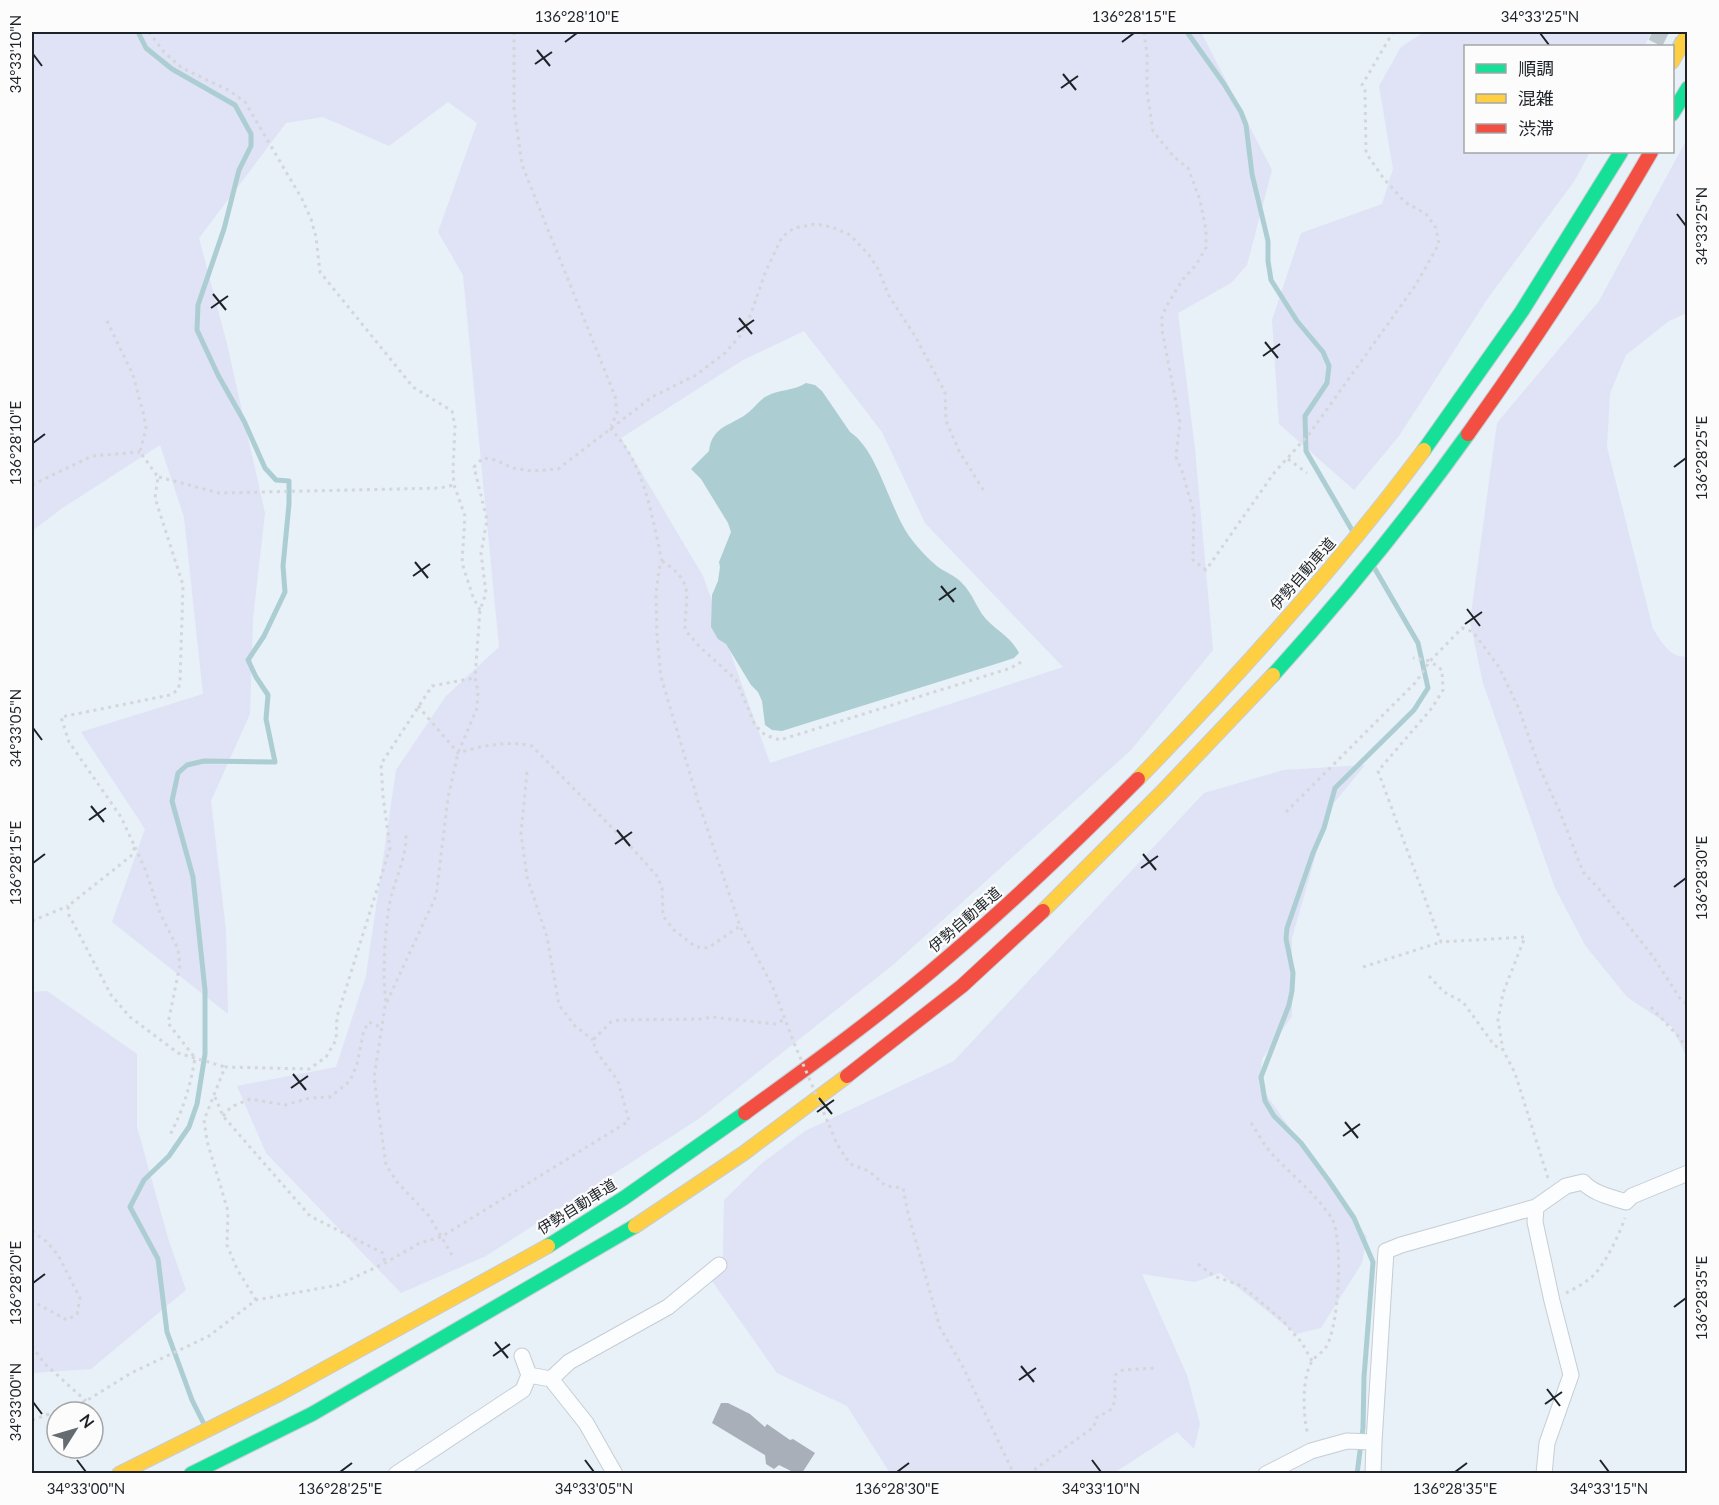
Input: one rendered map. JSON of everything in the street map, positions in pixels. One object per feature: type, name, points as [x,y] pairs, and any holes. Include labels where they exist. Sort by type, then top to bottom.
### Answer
[{"type":"highway","points":[[1674,58],[1688,33]]},
{"type":"highway","points":[[1674,111],[1688,88]]},
{"type":"highway","name":"伊勢自動車道","points":[[119,1473],[299,1384],[482,1283],[606,1210],[846,1040],[948,958],[1049,868],[1147,770],[1257,652],[1336,562],[1422,453],[1493,354],[1582,219],[1620,153]]},
{"type":"highway","points":[[191,1473],[312,1414],[619,1237],[744,1153],[962,986],[1063,892],[1162,792],[1274,674],[1354,580],[1442,470],[1515,368],[1604,233],[1650,153]]},
{"type":"street","points":[[1373,1473],[1386,1251],[1536,1207],[1566,1186],[1583,1182],[1588,1188],[1605,1196],[1626,1202],[1632,1196],[1688,1173]]},
{"type":"street","points":[[1536,1207],[1535,1222],[1571,1375],[1547,1443],[1544,1473]]},
{"type":"street","points":[[551,1379],[569,1362],[668,1307],[719,1265]]},
{"type":"street","points":[[396,1473],[523,1390],[530,1375],[522,1356]]},
{"type":"street","points":[[530,1375],[551,1379],[586,1423],[615,1473]]},
{"type":"street","points":[[1266,1473],[1311,1451],[1347,1441],[1374,1442]]},
{"type":"path","points":[[149,32],[164,52],[182,68],[230,91],[245,102],[311,219],[316,237],[320,272],[413,387],[452,411],[455,426],[454,485],[465,516],[462,563],[473,597],[480,610]]},
{"type":"path","points":[[1144,32],[1147,54],[1147,91],[1153,130],[1174,157],[1188,168],[1200,200],[1206,230],[1206,248],[1196,265],[1183,279],[1162,317],[1162,330],[1180,423],[1176,457],[1194,513],[1193,561],[1206,570],[1274,473],[1310,433],[1415,286],[1439,244],[1436,228],[1426,214],[1405,202],[1384,179],[1366,153],[1365,90],[1362,85],[1393,32]]},
{"type":"path","points":[[516,33],[514,108],[522,165],[615,396],[617,413],[610,428]]},
{"type":"path","points":[[452,1255],[429,1216],[397,1182],[386,1165],[374,1078],[386,1003],[436,896],[448,798],[458,753],[477,708],[478,691],[475,678],[480,610],[486,593],[481,553],[488,520],[474,467],[483,458],[496,459],[512,468],[532,471],[558,469],[652,398],[696,375],[725,354],[740,336],[782,237],[794,228],[816,224],[832,227],[850,235],[869,255],[889,296],[915,336],[945,392],[946,422],[959,451],[984,491]]},
{"type":"path","points":[[107,321],[133,375],[138,394],[146,428],[140,452],[158,477],[219,493],[429,488],[454,485]]},
{"type":"path","points":[[610,428],[620,438],[644,482],[662,561],[656,594],[661,677],[699,804],[740,926],[772,985],[837,1144],[850,1164],[869,1171],[886,1186],[903,1188],[940,1328],[962,1365],[1014,1473]]},
{"type":"path","points":[[32,485],[92,456],[140,452]]},
{"type":"path","points":[[1288,459],[1307,473]]},
{"type":"path","points":[[158,477],[155,498],[183,585],[178,690],[170,695],[61,717],[69,742],[121,817],[145,869],[160,913],[178,949],[180,965],[168,1023],[195,1058],[190,1088],[182,1113],[170,1137]]},
{"type":"path","points":[[662,561],[683,577],[688,596],[686,630],[699,646],[736,680],[755,725],[765,735],[780,740],[1011,668],[1021,662]]},
{"type":"path","points":[[1286,812],[1416,682],[1430,661],[1462,628],[1473,632],[1499,667],[1519,708],[1540,769],[1560,812],[1583,872],[1652,955],[1681,1000],[1688,1005]]},
{"type":"path","points":[[1413,658],[1430,661],[1442,670],[1443,690],[1432,708],[1378,771],[1441,942]]},
{"type":"path","points":[[68,906],[69,915],[111,995],[130,1017],[178,1053],[225,1067],[309,1069],[326,1057],[336,1040],[337,1017],[390,848],[381,764],[432,687],[475,678]]},
{"type":"path","points":[[418,706],[458,753]]},
{"type":"path","points":[[458,753],[472,748],[521,743],[532,746],[657,876],[662,888],[663,916],[674,930],[696,947],[708,948],[740,926]]},
{"type":"path","points":[[88,1400],[131,1373],[209,1336],[256,1300],[338,1285],[385,1263],[420,1243],[441,1237],[629,1121],[618,1081],[596,1051],[593,1040],[575,1026],[559,1005],[547,937],[527,877],[522,844],[523,803],[527,772]]},
{"type":"path","points":[[386,1003],[384,987],[389,906],[406,852],[406,835]]},
{"type":"path","points":[[32,921],[68,906],[131,856],[135,847]]},
{"type":"path","points":[[1364,967],[1441,942],[1525,937],[1503,993],[1498,1020],[1503,1050],[1515,1073],[1553,1194]]},
{"type":"path","points":[[1429,976],[1444,992],[1463,1002],[1494,1045],[1503,1050]]},
{"type":"path","points":[[1651,1007],[1688,1050]]},
{"type":"path","points":[[593,1040],[611,1022],[619,1020],[711,1017],[775,1024],[785,1019]]},
{"type":"path","points":[[223,1116],[231,1107],[250,1099],[285,1105],[310,1098],[330,1097],[350,1081],[357,1064],[364,1030],[369,1022],[382,1028]]},
{"type":"path","points":[[225,1067],[204,1120],[207,1141],[228,1211],[227,1245],[237,1269],[256,1300]]},
{"type":"path","points":[[214,1097],[223,1116],[310,1216],[383,1253],[385,1263]]},
{"type":"path","points":[[1251,1123],[1272,1155],[1315,1197],[1333,1222],[1338,1256],[1338,1297],[1334,1326],[1326,1348],[1312,1361],[1303,1394],[1306,1430],[1311,1451]]},
{"type":"path","points":[[1552,1301],[1595,1274],[1620,1234],[1630,1205],[1626,1202]]},
{"type":"path","points":[[32,1231],[47,1242],[80,1298],[77,1314],[67,1320],[32,1301]]},
{"type":"path","points":[[1198,1264],[1214,1276],[1242,1286],[1250,1292],[1282,1320],[1302,1343],[1312,1361]]},
{"type":"path","points":[[32,1346],[44,1363],[85,1400]]},
{"type":"path","points":[[1028,1473],[1094,1427],[1096,1418],[1113,1409],[1117,1398],[1114,1387],[1115,1375],[1123,1370],[1155,1368]]},
{"type":"shaded area","points":[[32,32],[1201,32],[1272,170],[1247,265],[1231,283],[1178,313],[1195,449],[1213,650],[1131,750],[894,964],[700,1118],[486,1256],[401,1293],[266,1153],[237,1086],[336,1067],[366,976],[396,770],[446,696],[499,647],[463,275],[438,232],[477,123],[448,102],[389,146],[323,117],[286,123],[199,238],[227,344],[265,513],[253,618],[250,714],[211,801],[226,931],[228,1014],[112,922],[145,829],[81,732],[203,694],[184,517],[160,445],[61,509],[32,531]],"holes":[[[804,331],[882,432],[925,523],[1063,667],[770,763],[703,576],[621,438],[743,360]]]},
{"type":"shaded area","points":[[1424,32],[1652,32],[1645,45],[1464,45],[1464,153],[1589,153],[1575,180],[1488,298],[1399,436],[1354,490],[1279,424],[1272,320],[1301,233],[1382,204],[1393,169],[1379,86],[1401,47]]},
{"type":"shaded area","points":[[1687,139],[1687,313],[1669,321],[1626,355],[1610,393],[1607,447],[1653,629],[1671,652],[1687,656],[1687,1058],[1672,1027],[1627,997],[1585,945],[1555,888],[1483,683],[1470,622],[1497,423],[1599,301]]},
{"type":"shaded area","points":[[806,383],[815,385],[822,391],[850,432],[860,440],[876,465],[902,524],[912,540],[934,564],[961,582],[986,619],[1010,640],[1019,653],[1014,658],[1002,662],[782,731],[772,730],[765,725],[762,701],[758,692],[751,685],[726,644],[718,639],[711,627],[712,595],[718,581],[719,562],[731,532],[728,523],[701,479],[691,469],[709,451],[711,442],[718,431],[743,417],[764,397]]},
{"type":"shaded area","points":[[1365,765],[1329,809],[1292,938],[1292,1016],[1262,1059],[1260,1086],[1367,1237],[1362,1263],[1321,1328],[1296,1334],[1220,1273],[1195,1282],[1142,1274],[1187,1375],[1200,1424],[1194,1449],[1177,1432],[1114,1473],[890,1473],[847,1406],[777,1373],[712,1281],[723,1255],[724,1200],[761,1164],[805,1131],[954,1061],[1204,793],[1284,770]]},
{"type":"shaded area","points":[[47,991],[137,1054],[137,1127],[168,1238],[186,1290],[91,1369],[32,1373],[32,992]]},
{"type":"building","points":[[721,1403],[728,1403],[750,1414],[765,1427],[767,1424],[790,1440],[793,1439],[815,1453],[802,1473],[795,1473],[779,1465],[774,1469],[766,1464],[765,1455],[712,1423]]},
{"type":"waterway","points":[[138,32],[146,48],[172,69],[235,105],[251,134],[251,146],[239,170],[224,229],[198,305],[197,330],[218,375],[244,421],[265,468],[276,480],[289,481],[283,566],[285,592],[264,636],[248,660],[268,695],[266,719],[275,762],[204,761],[187,765],[178,773],[172,801],[193,877],[205,990],[205,1054],[197,1104],[189,1127],[169,1156],[144,1180],[130,1207],[158,1259],[167,1332],[192,1400],[204,1424]]},
{"type":"waterway","points":[[1187,32],[1224,84],[1246,125],[1252,174],[1268,241],[1271,280],[1297,321],[1323,352],[1329,366],[1327,383],[1305,416],[1306,451],[1352,530]]},
{"type":"waterway","points":[[1357,1474],[1363,1428],[1364,1377],[1373,1262],[1354,1218],[1329,1181],[1301,1143],[1274,1116],[1265,1101],[1261,1077],[1289,1005],[1292,991],[1293,973],[1286,939],[1287,928],[1324,828],[1335,788],[1414,710],[1428,688],[1418,643],[1375,569]]},
{"type":"tunnel","points":[[1652,33],[1684,49]]},
{"type":"traffic: fast","points":[[1674,111],[1688,88]]},
{"type":"traffic: fast","points":[[1424,450],[1522,311],[1620,153]]},
{"type":"traffic: fast","points":[[1273,675],[1374,558],[1468,434]]},
{"type":"traffic: fast","points":[[548,1246],[624,1198],[745,1113]]},
{"type":"traffic: fast","points":[[191,1474],[312,1414],[635,1226]]},
{"type":"traffic: slow","points":[[1674,58],[1688,33]]},
{"type":"traffic: slow","points":[[1138,779],[1213,700],[1322,578],[1424,450]]},
{"type":"traffic: slow","points":[[1043,911],[1162,792],[1273,675]]},
{"type":"traffic: slow","points":[[635,1226],[744,1153],[847,1076]]},
{"type":"traffic: slow","points":[[119,1474],[279,1394],[548,1246]]},
{"type":"traffic: jam","points":[[1468,434],[1563,295],[1650,153]]},
{"type":"traffic: jam","points":[[745,1113],[873,1018],[948,957],[1045,870],[1138,779]]},
{"type":"traffic: jam","points":[[847,1076],[962,986],[1043,911]]}]
